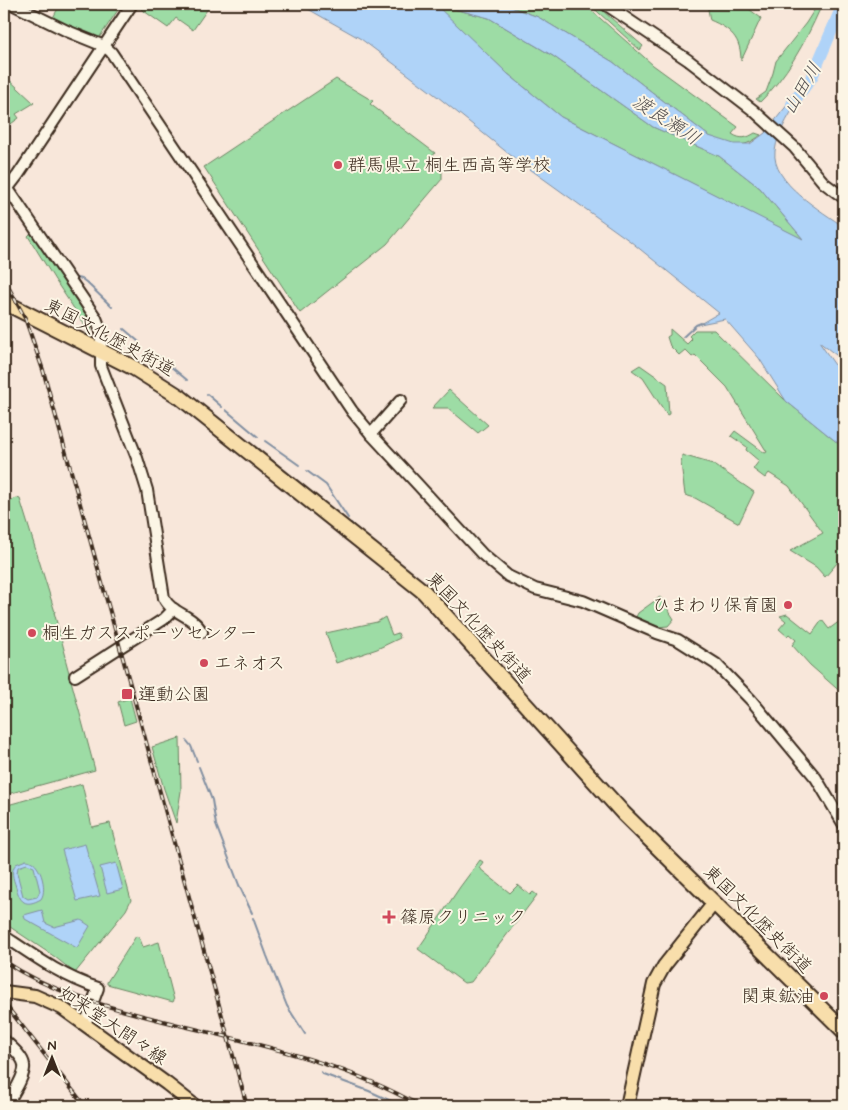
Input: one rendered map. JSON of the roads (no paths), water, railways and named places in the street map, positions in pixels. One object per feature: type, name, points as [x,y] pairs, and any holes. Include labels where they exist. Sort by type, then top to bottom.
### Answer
[{"type":"highway","name":"東国文化歴史街道","points":[[4,302],[134,368],[180,397],[424,592],[615,805],[844,1031]]},
{"type":"main road","points":[[627,1106],[654,984],[664,966],[714,903]]},
{"type":"main road","name":"如来堂大間々線","points":[[4,992],[25,994],[44,999],[62,1008],[195,1106]]},
{"type":"street","points":[[12,4],[74,34],[104,46],[113,54],[342,396],[370,434],[482,554],[508,576],[535,590],[583,601],[678,640],[716,664],[751,700],[816,778],[844,825]]},
{"type":"street","points":[[132,4],[18,175],[6,185],[92,311],[101,331],[101,366],[144,477],[164,598],[166,603],[193,620],[202,632]]},
{"type":"street","points":[[605,4],[688,60],[761,116],[794,147],[824,183],[844,198]]},
{"type":"street","points":[[370,434],[401,400]]},
{"type":"street","points":[[75,676],[163,619],[174,609]]},
{"type":"street","points":[[4,936],[62,973],[77,981],[98,988],[85,1024]]},
{"type":"street","points":[[4,1040],[23,1062],[25,1068],[6,1106]]},
{"type":"water","name":"渡良瀬川","points":[[304,4],[435,4],[503,4],[538,17],[613,62],[709,136],[734,144],[750,144],[765,133],[800,89],[803,92],[786,120],[776,144],[776,163],[789,185],[811,204],[844,227],[844,361],[819,342],[844,378],[844,448],[786,401],[759,358],[725,319],[700,324],[719,313],[630,241],[509,154],[361,39],[308,9]],"holes":[[[435,4],[489,18],[553,56],[653,127],[719,156],[760,188],[803,239],[561,117],[508,74]]]},
{"type":"water","points":[[85,844],[100,896],[77,901],[62,850]]},
{"type":"water","points":[[26,860],[31,861],[39,870],[44,889],[41,899],[31,903],[21,900],[13,875],[13,869],[16,864]],"holes":[[[27,864],[34,867],[40,891],[37,897],[28,899],[23,896],[17,873],[18,867]]]},
{"type":"water","points":[[116,863],[123,889],[107,893],[100,867]]},
{"type":"water","points":[[42,910],[45,923],[54,927],[81,920],[90,926],[77,948],[25,919],[24,915]]},
{"type":"waterway","name":"山田川","points":[[792,104],[812,77],[843,4]]},
{"type":"waterway","points":[[76,278],[86,282],[112,307]]},
{"type":"waterway","points":[[683,337],[701,323]]},
{"type":"waterway","points":[[124,329],[139,342]]},
{"type":"waterway","points":[[158,356],[187,380]]},
{"type":"waterway","points":[[207,394],[222,407]]},
{"type":"waterway","points":[[226,410],[258,437]]},
{"type":"waterway","points":[[265,441],[299,465]]},
{"type":"waterway","points":[[307,471],[326,485],[348,518]]},
{"type":"waterway","points":[[351,523],[358,531]]},
{"type":"waterway","points":[[187,741],[197,761]]},
{"type":"waterway","points":[[199,767],[212,800],[216,825],[252,913]]},
{"type":"waterway","points":[[253,918],[287,1006],[305,1034]]},
{"type":"waterway","points":[[321,1072],[402,1106]]},
{"type":"railway","points":[[4,279],[25,318],[43,370],[247,1106]]},
{"type":"railway","points":[[4,961],[39,981],[76,996],[155,1019],[257,1044],[324,1064],[357,1076],[420,1106]]},
{"type":"railway","points":[[4,1003],[85,1106]]},
{"type":"place","name":"群馬県立 桐生西高等学校","points":[[338,165]]},
{"type":"place","name":"ひまわり保育園","points":[[788,605]]},
{"type":"place","name":"桐生ガススポーツセンター","points":[[32,633]]},
{"type":"place","name":"エネオス","points":[[204,663]]},
{"type":"place","name":"運動公園","points":[[127,694]]},
{"type":"place","name":"篠原クリニック","points":[[389,917]]},
{"type":"place","name":"関東鉱油","points":[[824,996]]}]
